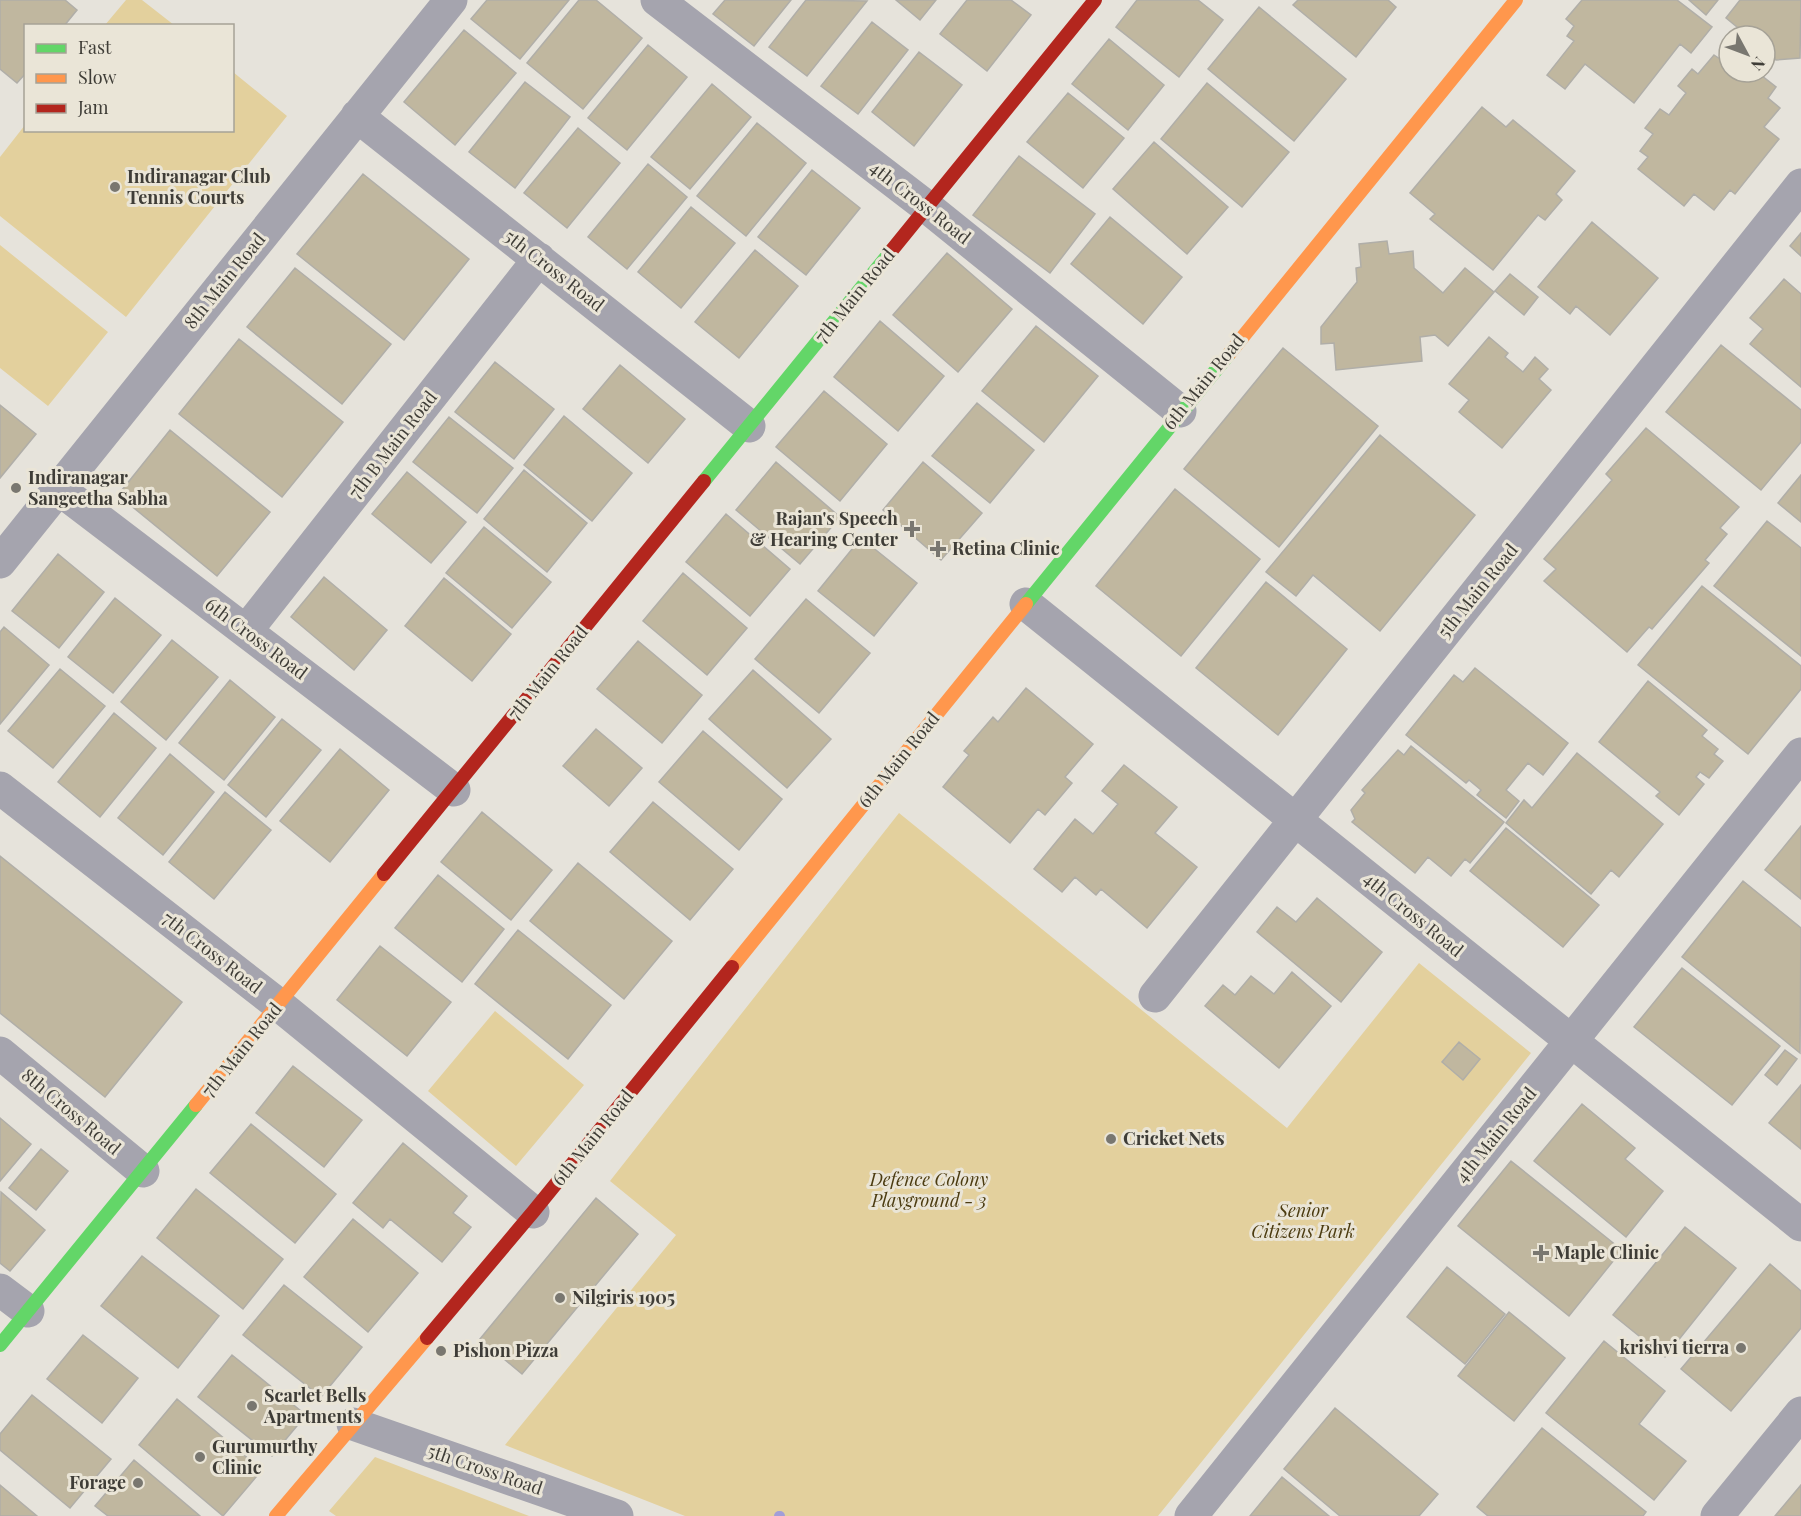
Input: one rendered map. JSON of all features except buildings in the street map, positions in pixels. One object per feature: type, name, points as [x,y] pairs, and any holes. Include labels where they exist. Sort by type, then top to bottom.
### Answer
[{"type":"street","name":"8th Main Road","points":[[0,562],[450,0]]},
{"type":"street","name":"4th Cross Road","points":[[657,0],[927,207],[1180,411]]},
{"type":"street","name":"7th Main Road","points":[[0,1345],[1095,0]]},
{"type":"street","name":"6th Main Road","points":[[276,1516],[533,1212],[1180,411],[1516,0]]},
{"type":"street","name":"5th Cross Road","points":[[357,116],[749,426]]},
{"type":"street","name":"5th Main Road","points":[[1155,996],[1801,185]]},
{"type":"street","name":"7th B Main Road","points":[[246,631],[539,259]]},
{"type":"street","name":"6th Cross Road","points":[[59,489],[454,790]]},
{"type":"street","name":"4th Cross Road","points":[[1026,604],[1801,1225]]},
{"type":"street","name":"4th Main Road","points":[[1191,1516],[1801,754]]},
{"type":"street","name":"7th Cross Road","points":[[0,788],[279,1005],[533,1212]]},
{"type":"street","name":"8th Cross Road","points":[[0,1053],[143,1171]]},
{"type":"street","points":[[0,1290],[28,1311]]},
{"type":"street","points":[[1717,1516],[1801,1413]]},
{"type":"street","name":"5th Cross Road","points":[[353,1424],[617,1516]]},
{"type":"green space","points":[[126,0],[142,0],[173,24],[106,24]]},
{"type":"green space","name":"Indiranagar Club Tennis Courts","points":[[234,73],[287,116],[126,317],[0,216],[0,157],[24,126],[24,132],[234,132]]},
{"type":"green space","points":[[0,245],[108,332],[48,406],[0,368]]},
{"type":"green space","name":"Defence Colony Playground - 3","points":[[899,813],[1287,1128],[1419,963],[1531,1053],[1158,1516],[685,1516],[505,1445],[676,1235],[610,1181]]},
{"type":"green space","points":[[495,1011],[584,1085],[516,1166],[428,1091]]},
{"type":"green space","points":[[375,1457],[529,1516],[336,1516],[329,1511]]},
{"type":"traffic: fast","points":[[704,481],[892,250]]},
{"type":"traffic: fast","points":[[1026,604],[1229,354]]},
{"type":"traffic: fast","points":[[0,1345],[196,1105]]},
{"type":"traffic: slow","points":[[1229,354],[1516,0]]},
{"type":"traffic: slow","points":[[732,967],[1026,604]]},
{"type":"traffic: slow","points":[[196,1105],[384,874]]},
{"type":"traffic: slow","points":[[276,1516],[427,1338]]},
{"type":"traffic: jam","points":[[892,250],[1095,0]]},
{"type":"traffic: jam","points":[[384,874],[704,481]]},
{"type":"traffic: jam","points":[[427,1338],[533,1212],[732,967]]},
{"type":"place","name":"Indiranagar Club Tennis Courts","points":[[115,187]]},
{"type":"place","name":"Indiranagar Sangeetha Sabha","points":[[16,488]]},
{"type":"place","name":"Rajan's Speech & Hearing Center","points":[[912,529]]},
{"type":"place","name":"Retina Clinic","points":[[938,549]]},
{"type":"place","name":"Cricket Nets","points":[[1111,1139]]},
{"type":"place","name":"Maple Clinic","points":[[1541,1253]]},
{"type":"place","name":"Nilgiris 1905","points":[[560,1298]]},
{"type":"place","name":"krishvi tierra","points":[[1741,1348]]},
{"type":"place","name":"Pishon Pizza","points":[[441,1351]]},
{"type":"place","name":"Scarlet Bells Apartments","points":[[252,1406]]},
{"type":"place","name":"Gurumurthy Clinic","points":[[200,1457]]},
{"type":"place","name":"Forage","points":[[138,1483]]},
{"type":"park label","name":"Senior Citizens Park","points":[[1303,1221]]}]
